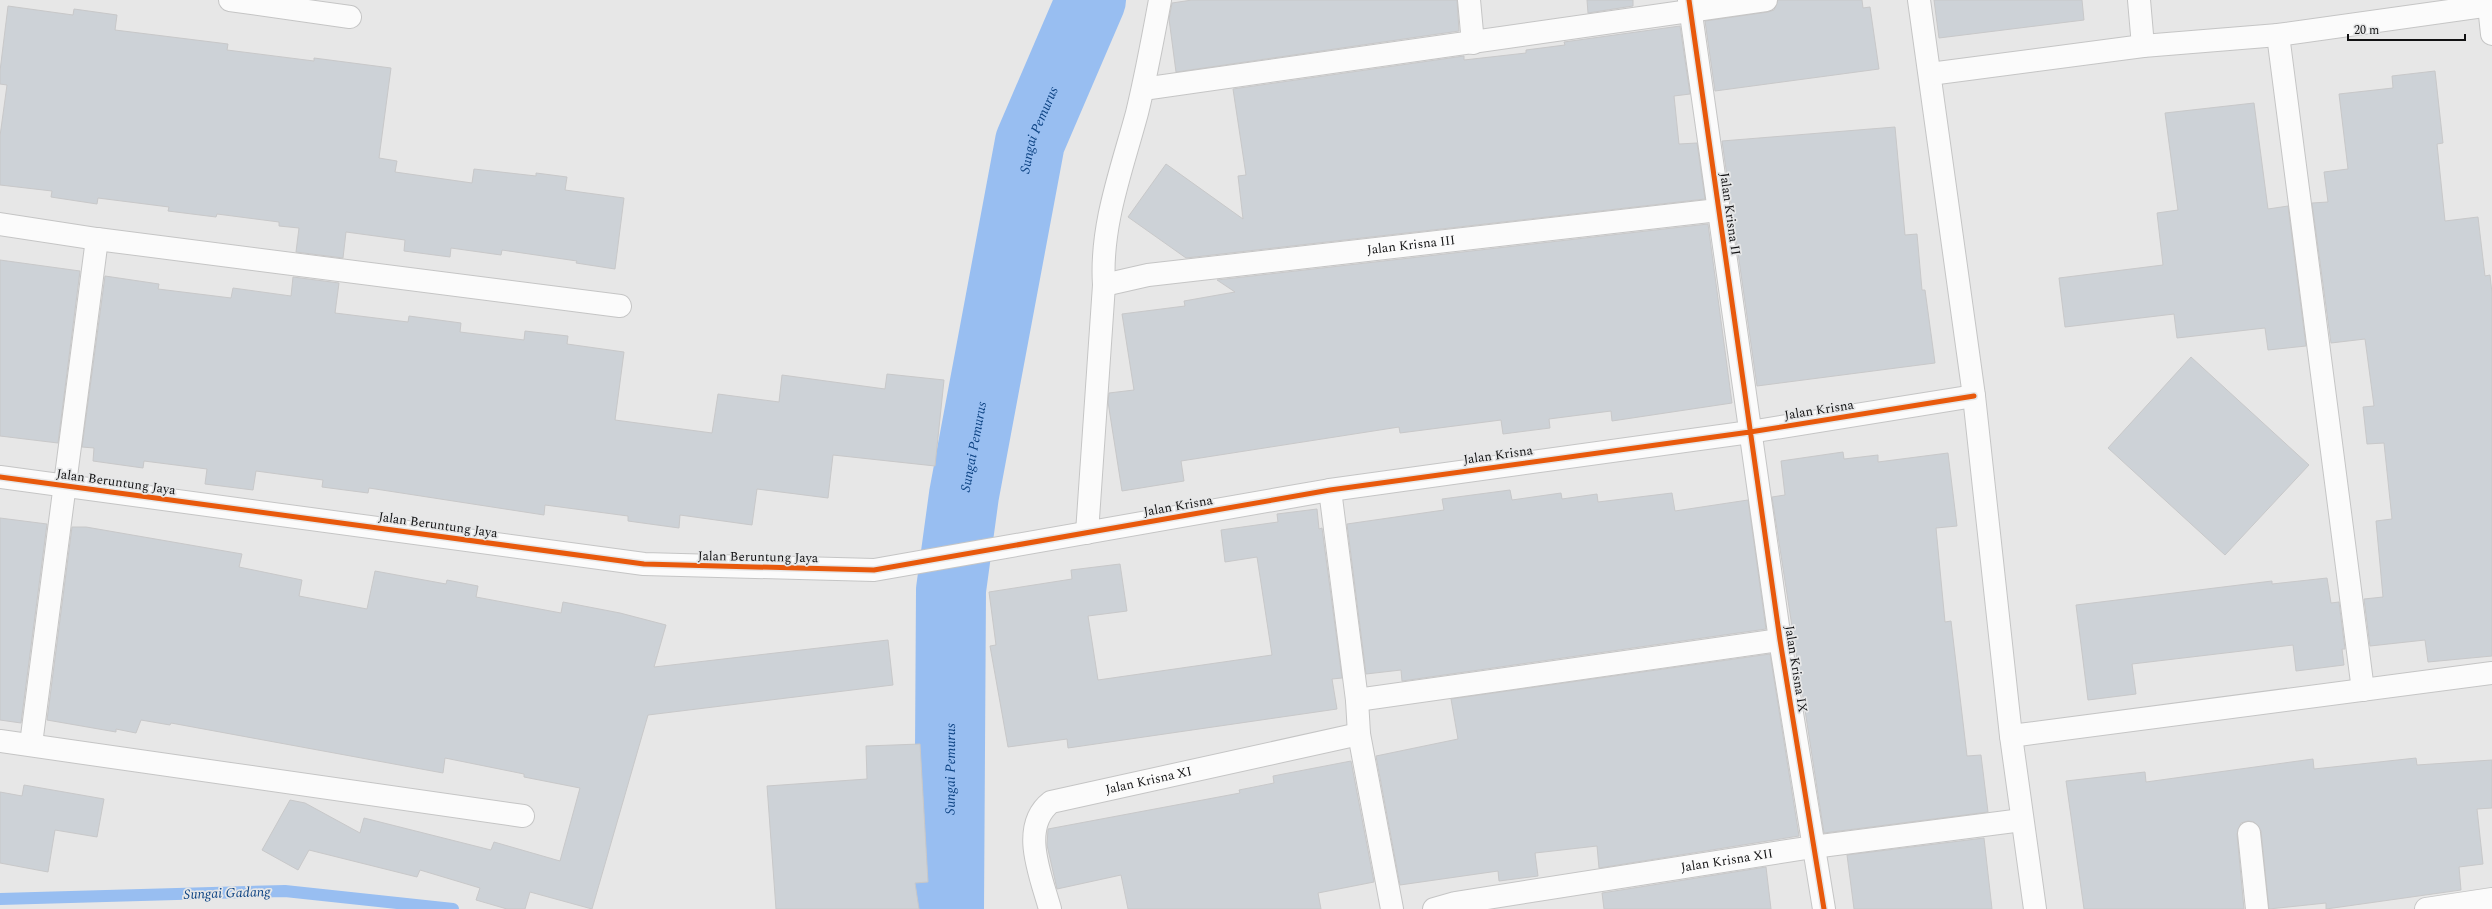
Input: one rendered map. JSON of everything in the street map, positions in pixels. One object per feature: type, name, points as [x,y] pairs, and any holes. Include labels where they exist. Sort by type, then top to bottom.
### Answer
[{"type":"street","points":[[230,0],[350,17]]},
{"type":"street","points":[[1087,533],[1104,285],[1102,262],[1105,235],[1143,89],[1160,0]]},
{"type":"street","points":[[1469,0],[1473,43]]},
{"type":"street","points":[[1143,89],[1473,43],[1690,6],[1766,0]]},
{"type":"street","points":[[1919,0],[1974,396],[2012,736],[2035,909]]},
{"type":"street","points":[[2139,0],[2143,46]]},
{"type":"street","points":[[1930,74],[2143,46],[2278,35],[2490,5],[2492,34]]},
{"type":"street","name":"Jalan Krisna II","points":[[1690,6],[1750,432]]},
{"type":"street","points":[[2278,35],[2363,690]]},
{"type":"street","name":"Jalan Krisna III","points":[[1104,285],[1148,275],[1718,210]]},
{"type":"street","points":[[0,224],[96,239],[620,306]]},
{"type":"street","points":[[31,744],[66,486],[96,239]]},
{"type":"street","name":"Jalan Krisna","points":[[1027,543],[1330,490],[1750,432],[1974,396]]},
{"type":"street","name":"Jalan Krisna IX","points":[[1750,432],[1780,640],[1824,909]]},
{"type":"street","name":"Jalan Beruntung Jaya","points":[[0,478],[644,564],[874,570],[1027,543]]},
{"type":"street","points":[[1330,490],[1357,700],[1359,734],[1392,909]]},
{"type":"street","points":[[1357,700],[1780,640]]},
{"type":"street","points":[[2012,736],[2492,673]]},
{"type":"street","name":"Jalan Krisna XI","points":[[1050,909],[1037,858],[1034,830],[1042,809],[1051,802],[1359,734]]},
{"type":"street","points":[[0,741],[31,744],[523,816]]},
{"type":"street","name":"Jalan Krisna XII","points":[[1434,909],[1455,903],[1813,847],[2022,820]]},
{"type":"street","points":[[2249,832],[2257,909]]},
{"type":"street","points":[[2426,909],[2492,899]]},
{"type":"building","points":[[1192,0],[1457,0],[1459,31],[1176,72],[1169,19],[1172,3]]},
{"type":"building","points":[[1587,0],[1633,0],[1633,6],[1588,13]]},
{"type":"building","points":[[1778,0],[1862,0],[1863,8],[1870,7],[1879,69],[1715,91],[1705,21],[1768,12],[1774,10]]},
{"type":"building","points":[[1934,0],[2082,0],[2084,20],[1939,38]]},
{"type":"building","points":[[8,6],[73,15],[74,9],[117,15],[115,30],[228,44],[227,50],[314,61],[314,58],[391,68],[379,158],[397,161],[395,172],[472,183],[474,169],[536,176],[536,173],[567,177],[565,190],[624,198],[615,269],[576,263],[577,261],[502,250],[501,255],[451,248],[450,257],[404,251],[405,240],[346,232],[343,258],[296,252],[299,228],[279,226],[279,222],[217,214],[216,217],[168,211],[169,207],[98,198],[97,204],[51,197],[52,191],[0,185],[0,136],[7,85],[0,84],[0,71]]},
{"type":"building","points":[[1680,26],[1690,94],[1674,96],[1679,144],[1697,143],[1705,199],[1186,258],[1128,217],[1166,164],[1243,219],[1238,176],[1246,175],[1233,89],[1464,56],[1464,60],[1526,53],[1526,50],[1565,45],[1564,42]]},
{"type":"building","points":[[2435,71],[2443,143],[2437,144],[2445,221],[2478,217],[2485,276],[2490,275],[2492,293],[2492,656],[2428,662],[2425,640],[2370,646],[2364,599],[2383,597],[2376,521],[2392,519],[2384,443],[2367,444],[2363,407],[2374,406],[2365,339],[2331,343],[2312,203],[2328,202],[2324,172],[2348,169],[2339,94],[2393,88],[2392,76]]},
{"type":"building","points":[[2254,103],[2268,209],[2288,206],[2306,346],[2268,350],[2265,328],[2177,338],[2174,314],[2065,327],[2059,278],[2163,265],[2157,213],[2178,210],[2165,113]]},
{"type":"building","points":[[1895,127],[1905,235],[1917,234],[1922,290],[1925,290],[1935,363],[1757,386],[1722,141]]},
{"type":"building","points":[[1708,224],[1732,403],[1612,421],[1611,411],[1549,419],[1550,428],[1503,434],[1501,420],[1400,433],[1399,427],[1181,461],[1184,481],[1122,491],[1108,402],[1109,393],[1134,390],[1122,314],[1185,306],[1184,301],[1235,292],[1217,280]]},
{"type":"building","points":[[0,260],[80,271],[58,443],[0,436]]},
{"type":"building","points":[[105,276],[159,284],[158,289],[231,298],[233,288],[291,296],[293,277],[339,283],[335,313],[408,322],[409,316],[461,323],[460,332],[524,340],[525,331],[568,336],[567,344],[624,352],[615,420],[712,433],[718,394],[779,402],[782,375],[885,389],[887,374],[944,380],[935,466],[833,455],[828,498],[757,489],[752,525],[680,515],[679,528],[628,521],[628,516],[545,505],[544,515],[369,488],[368,493],[322,487],[323,480],[256,471],[253,490],[205,484],[207,469],[144,461],[143,468],[93,461],[94,448],[82,447]]},
{"type":"building","points":[[2191,357],[2309,465],[2225,555],[2108,448]]},
{"type":"building","points":[[1843,452],[1844,459],[1878,455],[1878,462],[1948,453],[1957,526],[1936,528],[1945,622],[1951,621],[1967,756],[1981,755],[1988,812],[1824,833],[1772,497],[1785,495],[1781,461]]},
{"type":"building","points":[[1510,490],[1512,500],[1561,493],[1562,499],[1597,494],[1598,502],[1672,493],[1675,511],[1748,500],[1766,629],[1402,681],[1401,670],[1366,674],[1347,524],[1444,510],[1442,499]]},
{"type":"building","points":[[1317,509],[1319,529],[1322,528],[1342,678],[1332,679],[1337,709],[1068,748],[1067,739],[1008,747],[990,646],[996,645],[989,592],[1072,579],[1071,570],[1120,564],[1127,611],[1088,616],[1098,680],[1272,655],[1257,557],[1225,562],[1221,530],[1278,522],[1277,514]]},
{"type":"building","points":[[0,518],[47,524],[21,723],[0,720]]},
{"type":"building","points":[[72,527],[86,527],[242,554],[239,567],[302,580],[299,596],[367,609],[375,571],[446,584],[447,580],[478,586],[476,597],[561,613],[563,602],[620,613],[666,625],[654,667],[888,640],[893,685],[648,715],[592,909],[530,892],[525,909],[507,909],[476,900],[480,888],[420,870],[417,877],[309,850],[298,870],[262,850],[290,800],[305,803],[360,833],[364,818],[491,850],[494,842],[560,861],[580,788],[524,777],[524,774],[445,758],[443,773],[171,723],[170,725],[141,720],[136,733],[116,729],[116,732],[47,720]]},
{"type":"building","points":[[2327,578],[2331,603],[2339,602],[2345,649],[2342,649],[2344,665],[2296,671],[2293,645],[2132,664],[2136,694],[2088,700],[2076,605],[2272,581],[2272,584]]},
{"type":"building","points":[[1770,654],[1799,836],[1599,868],[1597,846],[1535,853],[1538,876],[1499,881],[1498,871],[1400,885],[1376,756],[1458,739],[1451,699]]},
{"type":"building","points":[[920,744],[928,882],[915,883],[919,909],[776,909],[767,786],[867,779],[866,746]]},
{"type":"building","points":[[2416,758],[2417,765],[2492,760],[2492,808],[2477,809],[2483,864],[2459,867],[2461,890],[2326,909],[2326,903],[2269,909],[2261,831],[2254,822],[2248,821],[2241,823],[2237,834],[2244,909],[2084,909],[2066,781],[2145,772],[2146,782],[2313,759],[2314,769]]},
{"type":"building","points":[[1351,761],[1374,882],[1318,893],[1321,909],[1128,909],[1121,875],[1057,889],[1047,845],[1048,829],[1240,793],[1239,790],[1274,783],[1273,776]]},
{"type":"building","points":[[24,785],[104,799],[97,837],[55,830],[48,872],[0,863],[0,792],[22,796]]},
{"type":"building","points":[[1984,838],[1992,909],[1854,909],[1847,855]]},
{"type":"building","points":[[1766,867],[1771,909],[1604,909],[1602,893]]},
{"type":"waterway","name":"Sungai Pemurus","points":[[949,909],[951,590],[964,495],[1030,142],[1091,0]]},
{"type":"waterway","name":"Sungai Gadang","points":[[0,899],[285,891],[453,909]]},
{"type":"cycle path","points":[[1689,0],[1780,640],[1824,909]]},
{"type":"cycle path","points":[[0,477],[644,564],[874,570],[1330,490],[1750,432],[1974,396]]}]
